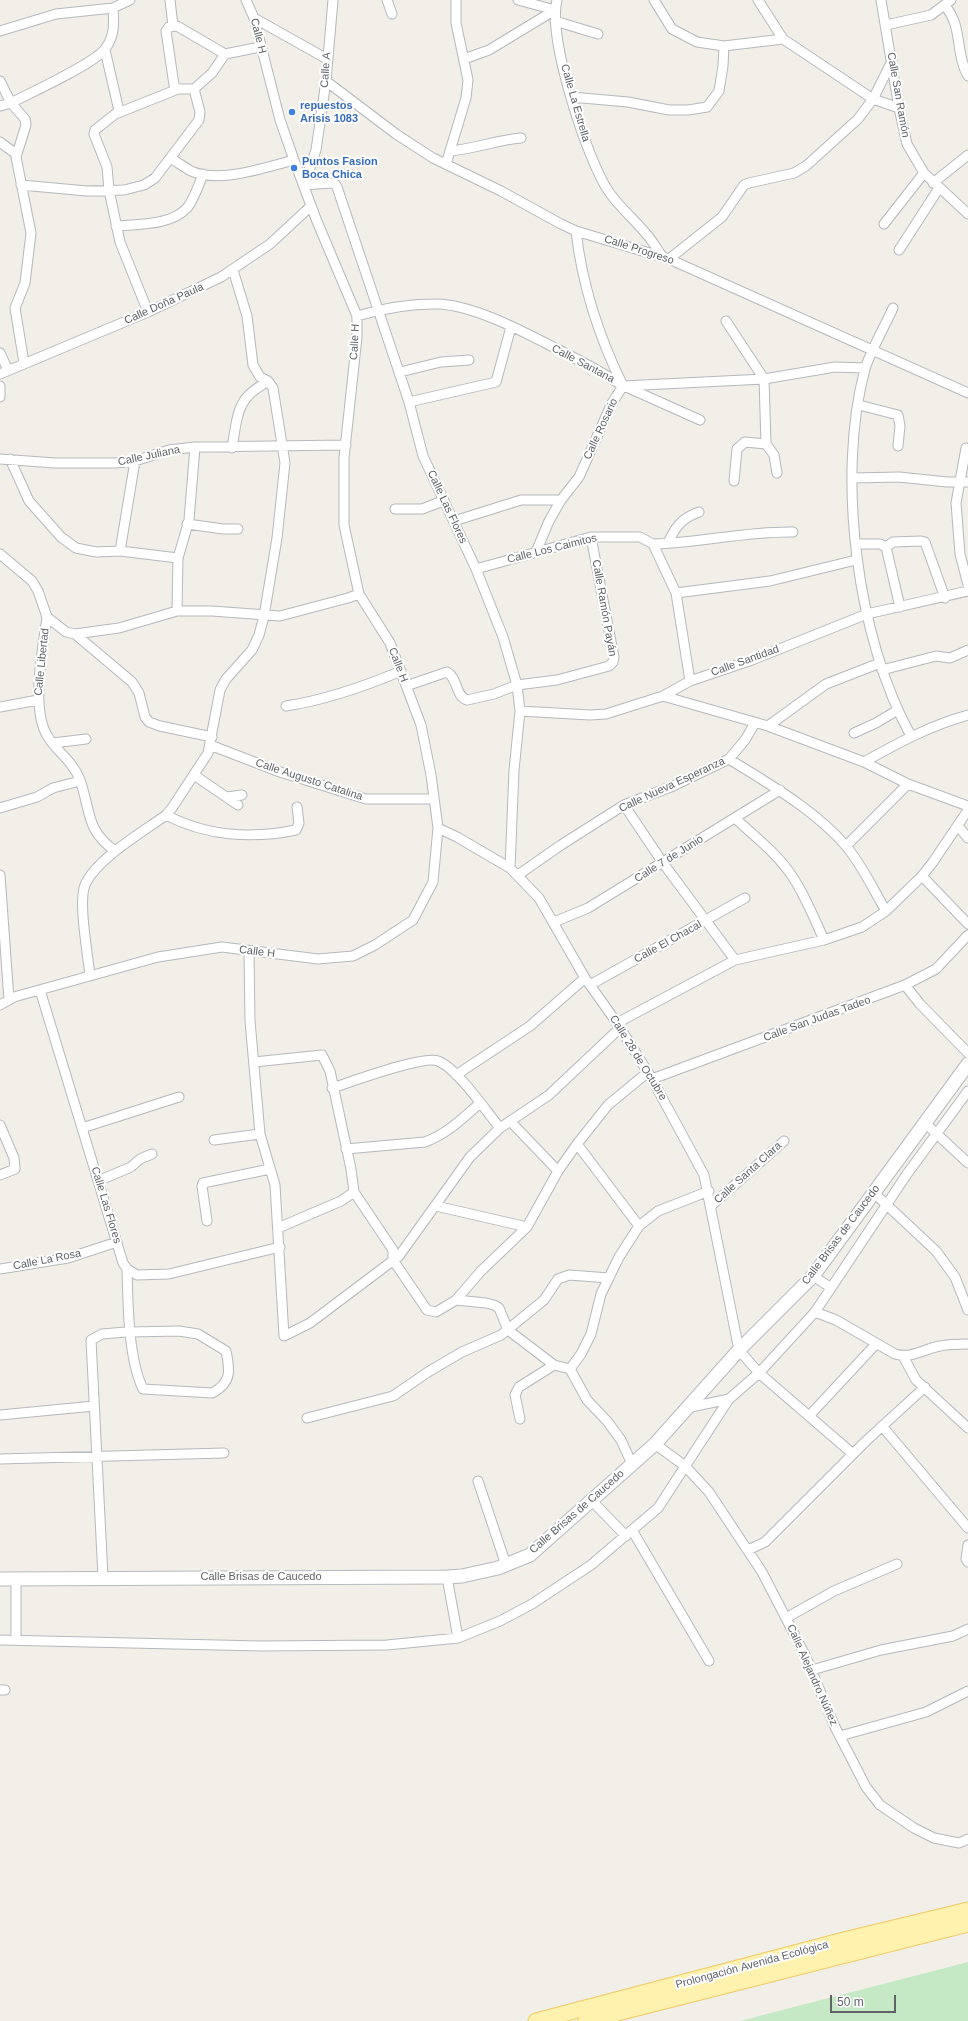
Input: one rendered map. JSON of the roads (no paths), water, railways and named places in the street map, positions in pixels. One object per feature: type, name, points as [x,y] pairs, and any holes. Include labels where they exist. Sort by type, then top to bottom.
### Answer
[{"type":"main road","name":"Prolongación Avenida Ecológica","points":[[536,2021],[844,1940],[968,1910]]},
{"type":"main road","name":"Prolongación Avenida Ecológica","points":[[586,2021],[968,1924]]},
{"type":"street","points":[[0,31],[56,14],[113,8],[130,0]]},
{"type":"street","points":[[170,0],[173,26]]},
{"type":"street","name":"Calle H","points":[[0,1005],[9,1000],[40,990],[158,957],[222,948],[318,959],[353,956],[375,946],[413,920],[433,882],[438,828],[431,775],[420,725],[390,643],[359,594],[344,525],[346,445],[357,337],[357,316],[311,206],[294,160],[280,120],[260,47],[254,18],[246,0]]},
{"type":"street","name":"Calle A","points":[[304,185],[316,150],[326,81],[333,0]]},
{"type":"street","points":[[387,0],[392,14]]},
{"type":"street","points":[[446,164],[466,98],[468,80],[456,23],[456,0]]},
{"type":"street","points":[[518,0],[530,2],[555,10]]},
{"type":"street","name":"Calle La Estrella","points":[[557,0],[555,22],[571,97],[582,134],[609,192],[649,236],[666,258]]},
{"type":"street","points":[[654,0],[672,29],[697,42],[724,46],[783,40]]},
{"type":"street","points":[[758,0],[783,40],[873,99],[898,108]]},
{"type":"street","name":"Calle San Ramón","points":[[881,0],[892,61],[898,108],[907,144],[924,173],[968,214]]},
{"type":"street","points":[[886,25],[931,15],[948,3],[954,19],[962,62],[968,76]]},
{"type":"street","points":[[0,106],[10,103],[82,66],[105,50],[112,37],[114,26],[113,8]]},
{"type":"street","points":[[464,59],[489,50],[555,10]]},
{"type":"street","points":[[254,18],[327,59]]},
{"type":"street","points":[[555,22],[598,34]]},
{"type":"street","points":[[173,26],[225,54],[260,47]]},
{"type":"street","points":[[173,26],[169,27],[166,31],[174,85],[178,89]]},
{"type":"street","points":[[571,97],[602,99],[669,110],[688,110],[707,107],[719,91],[724,46]]},
{"type":"street","points":[[105,50],[119,106],[118,113]]},
{"type":"street","points":[[148,312],[116,226],[109,190],[107,167],[94,134],[95,130],[118,113],[178,89],[194,89],[212,73],[225,54]]},
{"type":"street","points":[[666,258],[722,217],[744,185],[800,170],[858,119],[873,99],[892,61]]},
{"type":"street","points":[[0,81],[10,103],[25,119],[26,125],[16,154],[31,233],[25,283],[15,308],[24,363]]},
{"type":"street","name":"Calle Progreso","points":[[326,81],[396,134],[446,164],[576,231],[666,258],[968,393]]},
{"type":"street","points":[[21,185],[87,191],[124,190],[144,185],[155,178],[199,120],[200,112],[194,89]]},
{"type":"street","points":[[450,151],[469,149],[521,138]]},
{"type":"street","points":[[0,142],[16,154]]},
{"type":"street","points":[[899,250],[936,185],[968,155]]},
{"type":"street","points":[[170,158],[192,171],[204,174],[243,173],[294,160]]},
{"type":"street","points":[[884,224],[924,173]]},
{"type":"street","points":[[116,226],[157,222],[174,217],[186,208],[204,174]]},
{"type":"street","name":"Calle Las Flores","points":[[304,185],[331,183],[335,184],[337,187],[400,372],[423,456],[476,569],[503,637],[517,685],[520,711],[514,770],[510,868]]},
{"type":"street","name":"Calle Doña Paula","points":[[4,372],[148,312],[221,277],[270,244],[311,206]]},
{"type":"street","name":"Calle Rosario","points":[[536,552],[549,521],[561,500],[579,477],[612,404],[622,386],[609,358],[593,309],[580,260],[576,231]]},
{"type":"street","points":[[90,976],[83,902],[85,886],[92,873],[115,851],[166,816],[194,775],[208,753],[220,690],[226,679],[252,650],[259,635],[264,616],[277,538],[284,463],[283,447],[273,388],[268,381],[260,377],[253,365],[247,316],[233,270]]},
{"type":"street","name":"Calle Santana","points":[[357,316],[378,310],[435,303],[476,311],[606,374],[622,386],[764,379],[835,367],[865,368]]},
{"type":"street","points":[[893,308],[865,368],[855,427],[853,478],[856,560],[867,614],[881,667],[896,711],[911,736]]},
{"type":"street","points":[[726,321],[764,379],[766,444],[774,455],[777,473]]},
{"type":"street","points":[[409,402],[496,382],[511,327]]},
{"type":"street","points":[[0,353],[4,372]]},
{"type":"street","points":[[400,372],[440,362],[469,360]]},
{"type":"street","points":[[232,448],[237,422],[243,403],[253,391],[268,381]]},
{"type":"street","points":[[0,386],[0,397]]},
{"type":"street","points":[[622,386],[700,420]]},
{"type":"street","points":[[859,405],[898,415],[900,426],[898,446]]},
{"type":"street","points":[[734,481],[737,449],[745,442],[766,444]]},
{"type":"street","name":"Calle Juliana","points":[[0,459],[115,464],[135,461],[169,450],[195,447],[232,448],[346,445]]},
{"type":"street","points":[[177,611],[178,558],[187,524],[194,469],[195,447]]},
{"type":"street","points":[[966,448],[963,482],[956,503],[956,526],[960,554],[968,585]]},
{"type":"street","points":[[10,460],[29,501],[61,537],[76,548],[96,552],[120,551],[178,558]]},
{"type":"street","points":[[120,551],[135,461]]},
{"type":"street","points":[[853,478],[899,477],[963,482]]},
{"type":"street","points":[[454,521],[521,500],[561,500]]},
{"type":"street","points":[[395,509],[422,509],[443,501]]},
{"type":"street","points":[[668,544],[679,523],[684,518],[699,512]]},
{"type":"street","points":[[187,524],[223,529],[238,529]]},
{"type":"street","points":[[690,681],[676,593],[653,544],[699,541],[766,531],[793,532]]},
{"type":"street","name":"Calle Los Caimitos","points":[[476,569],[591,537],[640,537],[653,544]]},
{"type":"street","name":"Calle Ramón Payán","points":[[406,686],[447,672],[453,677],[461,696],[466,700],[494,694],[517,685],[557,680],[609,666],[613,662],[614,657],[591,537]]},
{"type":"street","points":[[886,547],[893,542],[925,542],[945,598]]},
{"type":"street","points":[[856,544],[880,544],[886,547]]},
{"type":"street","points":[[886,547],[900,607]]},
{"type":"street","points":[[0,554],[32,581],[38,591],[47,617],[66,632],[75,634],[119,628],[177,611],[212,611],[280,616],[359,594]]},
{"type":"street","points":[[676,593],[770,581],[856,560]]},
{"type":"street","name":"Calle Santidad","points":[[520,711],[590,715],[606,714],[664,696],[690,681],[752,660],[867,614],[945,598],[968,591]]},
{"type":"street","name":"Calle Libertad","points":[[47,617],[38,700],[44,728],[47,736],[73,765],[80,781],[88,817],[96,834],[102,842],[115,851]]},
{"type":"street","name":"Calle Augusto Catalina","points":[[75,634],[132,682],[139,693],[145,717],[150,722],[211,741],[280,772],[366,799],[434,799]]},
{"type":"street","points":[[768,726],[826,684],[881,667],[936,656],[950,658],[968,650]]},
{"type":"street","points":[[286,706],[315,701],[363,688],[401,671]]},
{"type":"street","points":[[664,696],[768,726],[864,762],[908,784],[968,806]]},
{"type":"street","points":[[0,707],[38,700]]},
{"type":"street","points":[[854,733],[876,723],[896,711]]},
{"type":"street","points":[[864,762],[911,736],[948,720],[968,715]]},
{"type":"street","name":"Calle Nueva Esperanza","points":[[518,875],[561,845],[624,805],[673,786],[729,760],[745,740],[755,723]]},
{"type":"street","points":[[53,743],[86,738]]},
{"type":"street","points":[[729,760],[780,790],[833,832],[857,861],[886,911]]},
{"type":"street","points":[[194,775],[238,805]]},
{"type":"street","points":[[0,808],[37,797],[53,788],[80,781]]},
{"type":"street","points":[[846,846],[908,784]]},
{"type":"street","name":"Calle 7 de Junio","points":[[554,922],[588,908],[780,790]]},
{"type":"street","points":[[227,797],[242,795]]},
{"type":"street","points":[[624,805],[663,863],[735,960]]},
{"type":"street","points":[[166,816],[201,829],[226,834],[242,835],[296,830],[299,823],[297,807]]},
{"type":"street","points":[[249,952],[250,1021],[260,1134],[275,1185],[280,1247],[284,1336],[310,1323],[399,1256],[470,1157],[500,1128],[549,1095],[619,1025],[735,960],[824,940],[862,927],[886,911],[922,876],[968,810]]},
{"type":"street","points":[[735,818],[777,858],[791,875],[803,894],[824,940]]},
{"type":"street","points":[[958,826],[968,838]]},
{"type":"street","name":"Calle 28 de Octubre","points":[[438,828],[457,837],[510,868],[539,898],[588,982],[619,1025],[650,1075],[704,1175],[709,1191],[739,1350]]},
{"type":"street","points":[[0,874],[9,1000]]},
{"type":"street","points":[[922,876],[968,924]]},
{"type":"street","name":"Calle El Chacal","points":[[456,1075],[530,1026],[588,982],[706,921],[745,898]]},
{"type":"street","name":"Calle San Judas Tadeo","points":[[354,1192],[393,1250],[393,1260],[427,1310],[436,1312],[456,1300],[481,1271],[528,1227],[558,1171],[608,1105],[650,1075],[906,985],[936,968],[968,935]]},
{"type":"street","points":[[906,985],[920,1004],[968,1053]]},
{"type":"street","name":"Calle Las Flores","points":[[40,990],[123,1263],[127,1269],[130,1332]]},
{"type":"street","points":[[254,1062],[322,1055],[330,1071],[332,1088],[354,1192],[341,1200],[278,1228]]},
{"type":"street","points":[[332,1088],[428,1060],[438,1060],[456,1075],[500,1128]]},
{"type":"street","name":"Calle Brisas de Caucedo","points":[[0,1579],[102,1577],[446,1577],[462,1576],[506,1564],[530,1555],[655,1444],[691,1407],[739,1350],[813,1276],[968,1064]]},
{"type":"street","points":[[0,1640],[269,1646],[387,1645],[458,1638],[500,1621],[532,1604],[591,1565],[658,1508],[729,1399],[760,1374],[781,1347],[815,1312],[830,1287],[887,1206],[907,1174],[968,1091]]},
{"type":"street","points":[[82,1128],[179,1098]]},
{"type":"street","points":[[346,1149],[425,1142],[434,1139],[451,1128],[480,1103]]},
{"type":"street","points":[[510,1121],[558,1171]]},
{"type":"street","points":[[925,1123],[968,1162]]},
{"type":"street","points":[[0,1125],[14,1158],[15,1169],[0,1175]]},
{"type":"street","points":[[214,1140],[260,1134]]},
{"type":"street","name":"Calle Santa Clara","points":[[712,1206],[784,1141]]},
{"type":"street","points":[[577,1144],[638,1226]]},
{"type":"street","points":[[98,1181],[131,1167],[140,1159],[152,1154]]},
{"type":"street","points":[[207,1221],[202,1186],[203,1183],[270,1169]]},
{"type":"street","name":"Calle Santa Clara","points":[[570,1369],[581,1354],[591,1334],[601,1294],[619,1257],[638,1226],[658,1211],[709,1191]]},
{"type":"street","points":[[874,1193],[936,1251],[955,1277],[968,1310]]},
{"type":"street","points":[[436,1206],[528,1227]]},
{"type":"street","name":"Calle La Rosa","points":[[0,1269],[68,1258],[117,1242]]},
{"type":"street","points":[[127,1269],[137,1275],[169,1274],[280,1247]]},
{"type":"street","points":[[307,1418],[393,1396],[428,1372],[462,1352],[501,1335],[544,1300],[558,1279],[569,1275],[609,1278]]},
{"type":"street","points":[[813,1276],[830,1287]]},
{"type":"street","points":[[456,1300],[486,1302],[499,1308],[508,1330],[554,1365],[570,1369],[587,1400],[621,1440],[632,1464]]},
{"type":"street","points":[[815,1312],[836,1320],[876,1344],[895,1354],[903,1356],[911,1356],[940,1346],[968,1344]]},
{"type":"street","points":[[102,1577],[91,1340],[102,1334],[130,1332],[179,1331],[198,1334],[226,1351],[230,1371],[221,1388],[212,1393],[143,1389],[138,1379],[130,1332]]},
{"type":"street","points":[[809,1416],[876,1344]]},
{"type":"street","points":[[739,1350],[760,1374],[853,1454]]},
{"type":"street","points":[[903,1356],[916,1380],[968,1428]]},
{"type":"street","points":[[520,1419],[515,1395],[519,1387],[554,1365]]},
{"type":"street","points":[[748,1550],[765,1542],[853,1454],[924,1388]]},
{"type":"street","points":[[691,1407],[729,1399]]},
{"type":"street","points":[[0,1415],[94,1406]]},
{"type":"street","points":[[882,1426],[968,1528]]},
{"type":"street","name":"Calle Alejandro Núñez","points":[[655,1444],[685,1466],[709,1492],[762,1572],[812,1670],[840,1736],[866,1787],[880,1805],[914,1828],[934,1838],[959,1843],[968,1839]]},
{"type":"street","points":[[0,1459],[224,1453]]},
{"type":"street","points":[[478,1481],[506,1564]]},
{"type":"street","points":[[592,1501],[629,1533],[709,1661]]},
{"type":"street","points":[[968,1545],[966,1559],[968,1562]]},
{"type":"street","points":[[786,1618],[834,1591],[896,1564]]},
{"type":"street","points":[[446,1577],[458,1638]]},
{"type":"street","points":[[16,1578],[16,1640]]},
{"type":"street","points":[[812,1670],[881,1650],[953,1636],[968,1629]]},
{"type":"street","points":[[840,1736],[926,1712],[968,1691]]},
{"type":"place","name":"repuestos Arisis 1083","points":[[292,112]]},
{"type":"place","name":"Puntos Fasion Boca Chica","points":[[294,168]]}]
